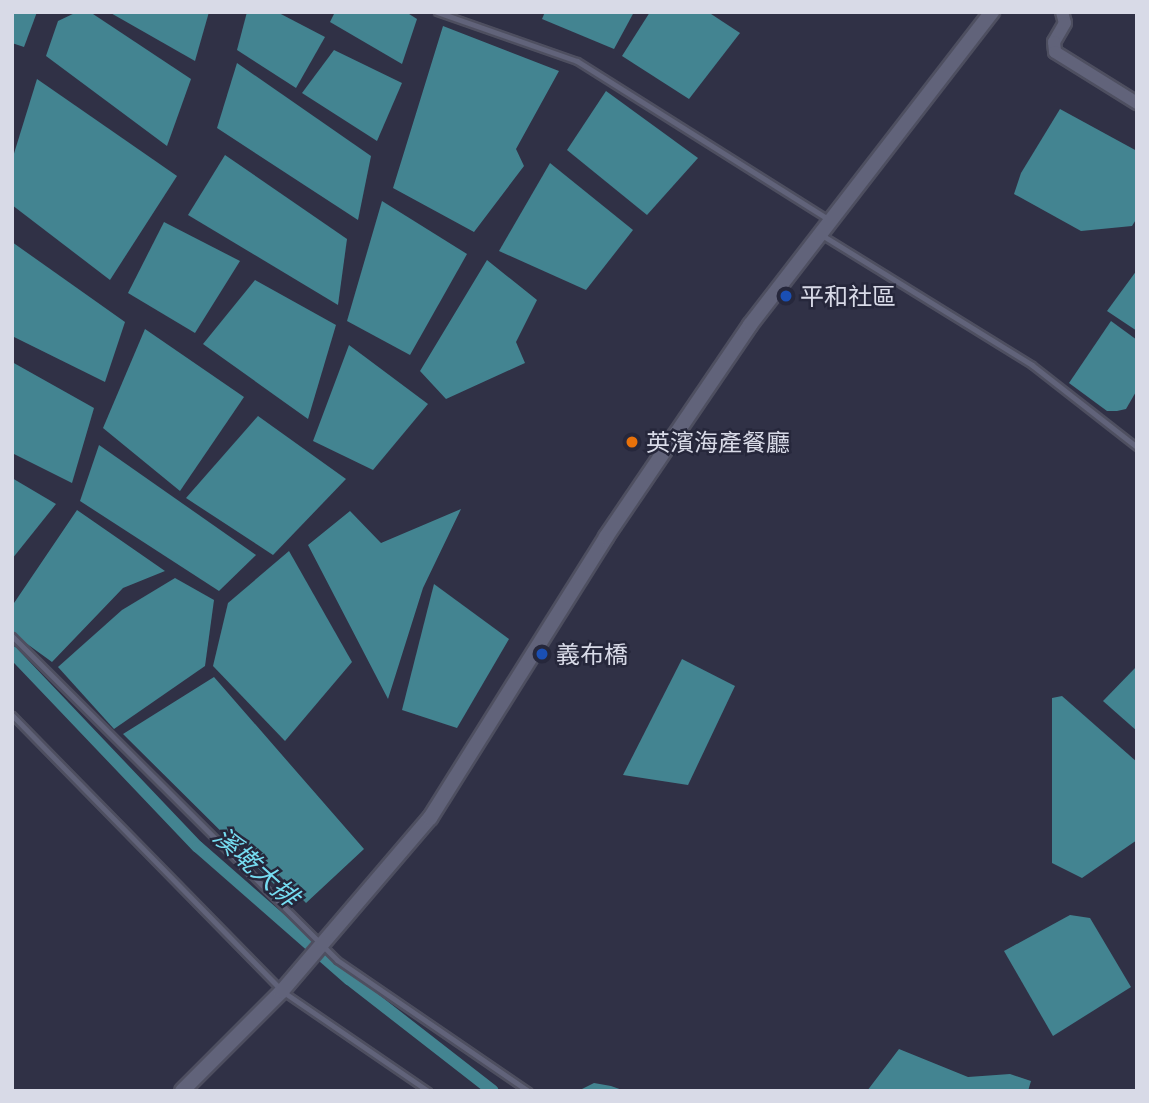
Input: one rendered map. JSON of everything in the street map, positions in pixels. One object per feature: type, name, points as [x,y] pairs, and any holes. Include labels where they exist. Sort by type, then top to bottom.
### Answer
[{"type":"main road","points":[[182,1091],[320,949],[430,818],[606,537],[750,325],[992,12]]},
{"type":"street","points":[[1062,12],[1065,23],[1054,42],[1055,52],[1137,103]]},
{"type":"lane","points":[[437,12],[577,61],[829,220]]},
{"type":"lane","points":[[819,234],[1032,365],[1137,447]]},
{"type":"lane","points":[[12,636],[320,949],[528,1091]]},
{"type":"lane","points":[[12,715],[284,988],[428,1091]]},
{"type":"shaded area","points":[[12,12],[37,12],[24,47],[12,43]]},
{"type":"shaded area","points":[[77,12],[90,12],[191,79],[167,146],[46,56],[58,21]]},
{"type":"shaded area","points":[[109,12],[209,12],[195,61]]},
{"type":"shaded area","points":[[247,12],[277,12],[325,37],[296,88],[237,50]]},
{"type":"shaded area","points":[[335,12],[406,12],[417,19],[402,64],[330,22]]},
{"type":"shaded area","points":[[545,12],[634,12],[614,49],[542,19]]},
{"type":"shaded area","points":[[650,12],[708,12],[740,33],[689,99],[622,56]]},
{"type":"shaded area","points":[[443,26],[559,71],[516,149],[524,166],[474,232],[393,188]]},
{"type":"shaded area","points":[[334,50],[402,83],[377,141],[302,93]]},
{"type":"shaded area","points":[[237,63],[371,156],[358,220],[217,128]]},
{"type":"shaded area","points":[[37,79],[177,176],[110,280],[12,205],[12,160]]},
{"type":"shaded area","points":[[606,91],[698,158],[647,215],[567,150]]},
{"type":"shaded area","points":[[1060,109],[1137,151],[1137,218],[1132,226],[1081,231],[1014,194],[1021,173]]},
{"type":"shaded area","points":[[225,155],[347,239],[338,305],[188,215]]},
{"type":"shaded area","points":[[550,163],[633,230],[586,290],[499,251]]},
{"type":"shaded area","points":[[382,201],[467,254],[410,355],[347,321]]},
{"type":"shaded area","points":[[164,222],[240,261],[195,333],[128,293]]},
{"type":"shaded area","points":[[12,242],[125,322],[105,382],[12,336]]},
{"type":"shaded area","points":[[487,260],[537,300],[516,342],[525,363],[446,399],[420,371]]},
{"type":"shaded area","points":[[1137,270],[1137,331],[1107,311]]},
{"type":"shaded area","points":[[255,280],[336,325],[308,419],[203,344]]},
{"type":"shaded area","points":[[1111,321],[1137,340],[1137,390],[1126,409],[1117,411],[1107,411],[1069,383]]},
{"type":"shaded area","points":[[145,329],[244,397],[180,491],[103,428]]},
{"type":"shaded area","points":[[349,345],[428,404],[373,470],[313,441]]},
{"type":"shaded area","points":[[12,362],[94,408],[72,483],[12,453]]},
{"type":"shaded area","points":[[258,416],[346,479],[273,555],[186,498]]},
{"type":"shaded area","points":[[99,445],[256,555],[219,591],[80,501]]},
{"type":"shaded area","points":[[12,478],[56,504],[12,559]]},
{"type":"shaded area","points":[[461,509],[423,588],[388,699],[308,545],[350,511],[381,543]]},
{"type":"shaded area","points":[[77,510],[165,571],[123,588],[52,662],[12,633],[12,606]]},
{"type":"shaded area","points":[[289,551],[352,662],[285,741],[213,666],[228,603]]},
{"type":"shaded area","points":[[175,578],[214,600],[205,666],[114,729],[58,667],[122,610]]},
{"type":"shaded area","points":[[434,584],[509,639],[457,728],[402,710]]},
{"type":"shaded area","points":[[682,659],[735,686],[688,785],[623,775]]},
{"type":"shaded area","points":[[1137,666],[1137,731],[1103,701]]},
{"type":"shaded area","points":[[214,677],[364,849],[306,903],[279,875],[274,884],[123,734]]},
{"type":"shaded area","points":[[1062,696],[1137,762],[1137,840],[1082,878],[1052,863],[1052,698]]},
{"type":"shaded area","points":[[1070,915],[1090,918],[1131,987],[1053,1036],[1004,951]]},
{"type":"shaded area","points":[[899,1049],[968,1077],[1010,1074],[1031,1081],[1028,1091],[867,1091]]},
{"type":"shaded area","points":[[594,1083],[611,1086],[625,1091],[578,1091]]},
{"type":"waterway","name":"溪墘大排","points":[[12,652],[198,847],[349,979],[493,1091]]},
{"type":"place","name":"平和社區","points":[[786,296]]},
{"type":"place","name":"英濱海產餐廳","points":[[632,442]]},
{"type":"place","name":"義布橋","points":[[542,654]]}]
